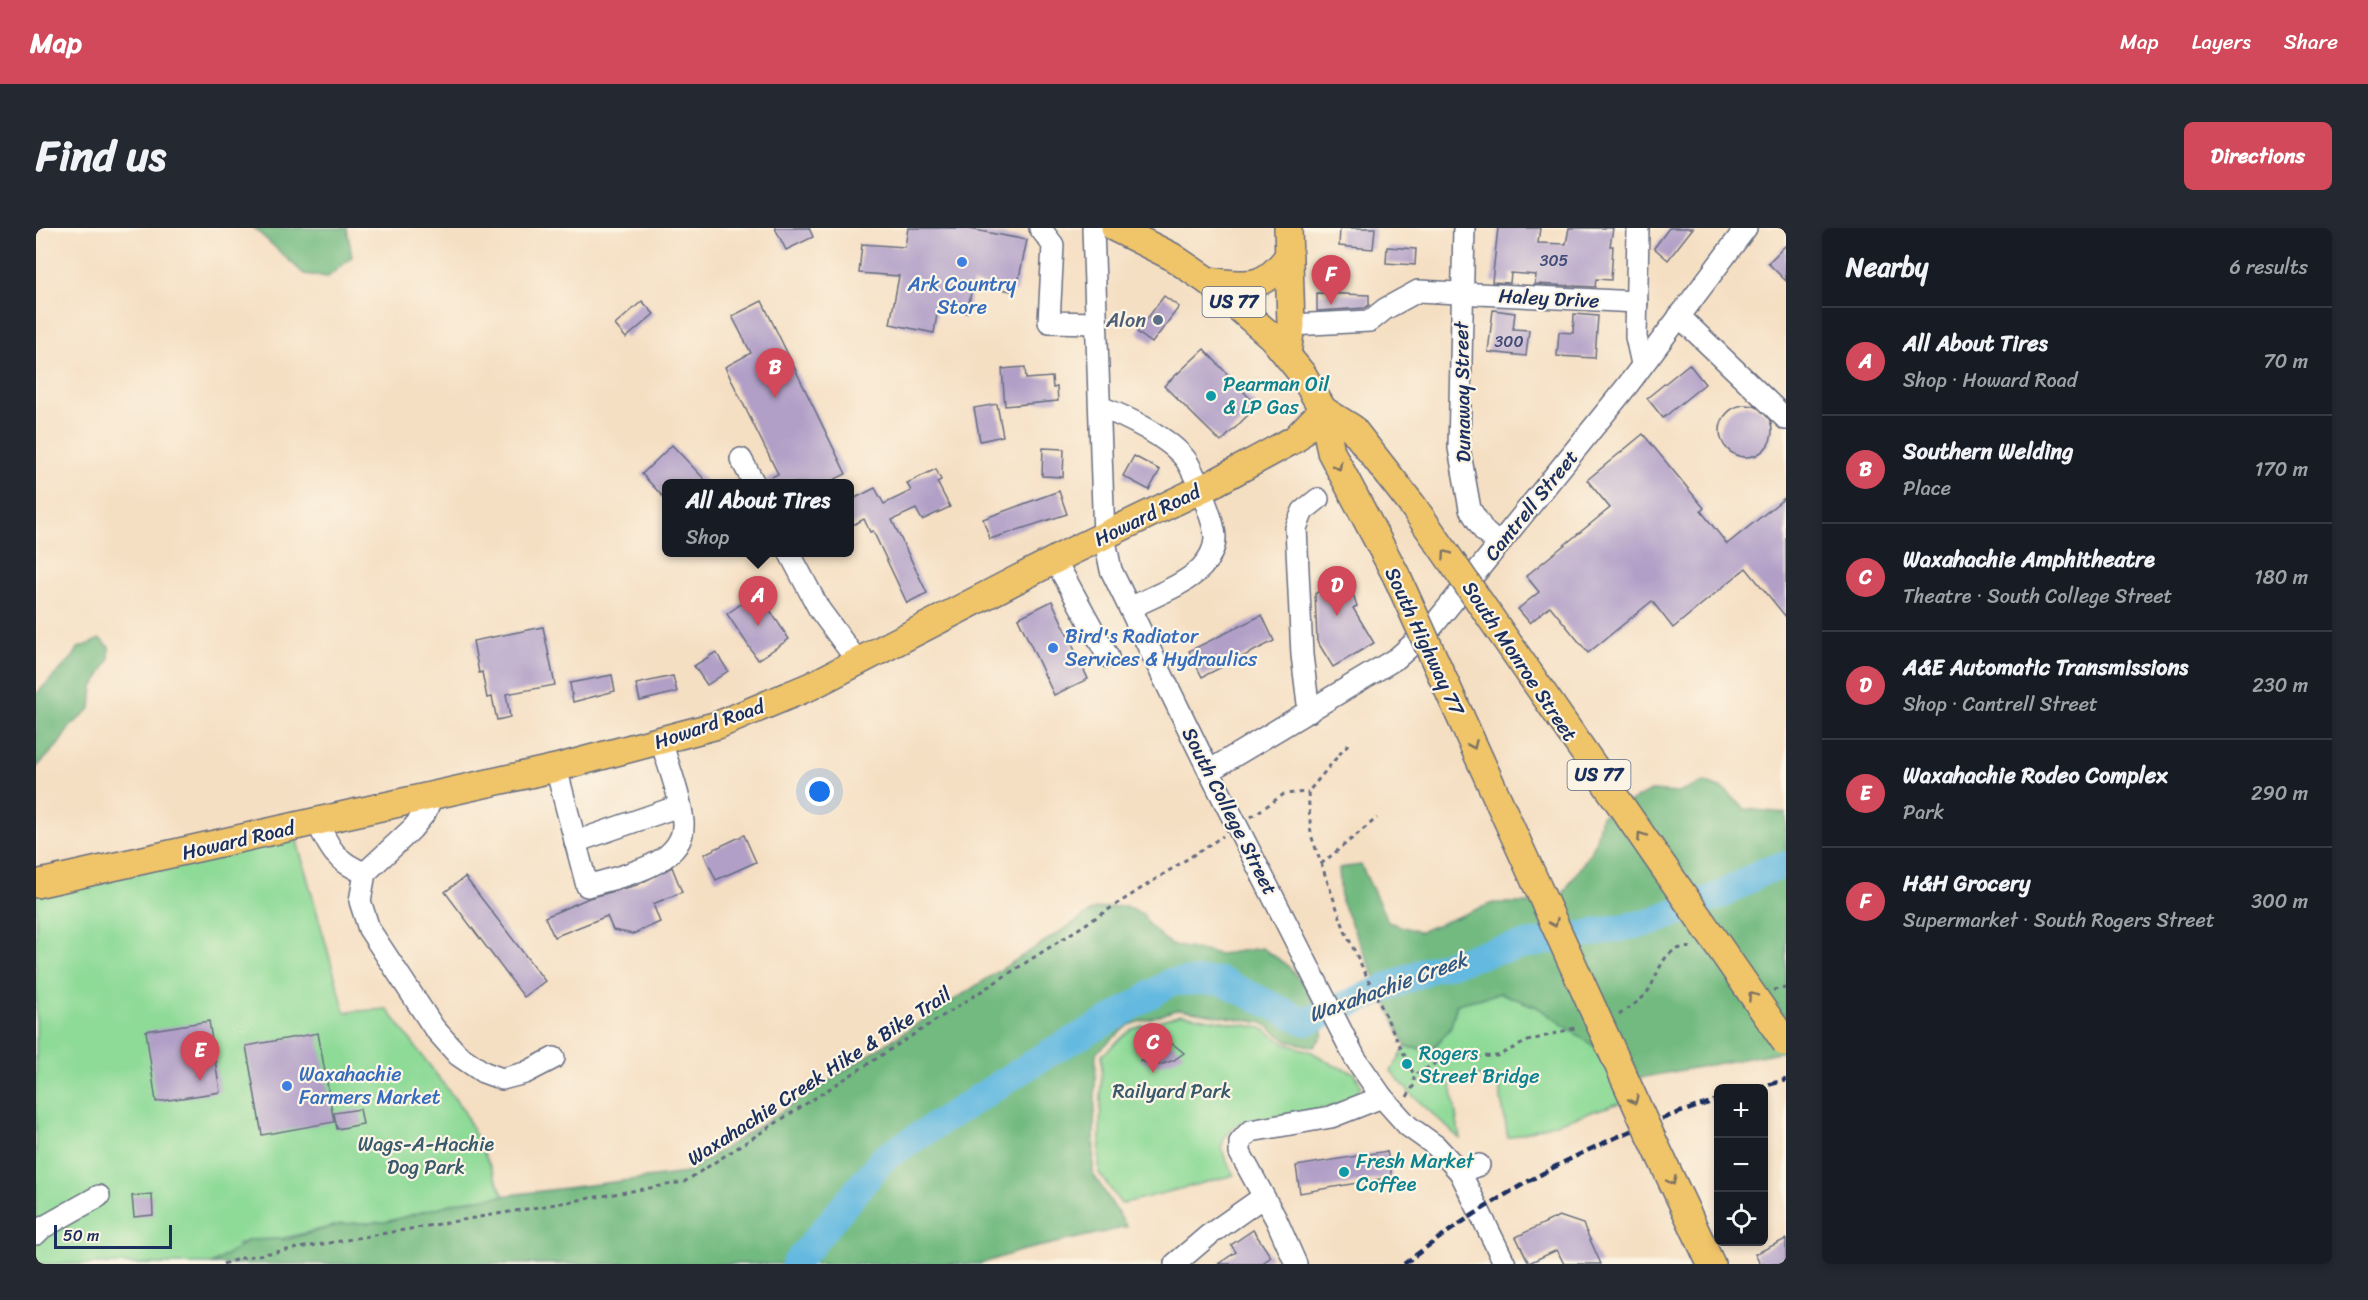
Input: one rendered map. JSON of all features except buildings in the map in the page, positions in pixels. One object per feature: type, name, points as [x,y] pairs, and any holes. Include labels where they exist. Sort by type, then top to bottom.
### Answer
[{"type":"main road","name":"South Highway 77","points":[[1115,228],[1171,256],[1208,281],[1236,303],[1287,355],[1303,375],[1323,410],[1331,452],[1396,578],[1711,1264]]},
{"type":"main road","points":[[1287,355],[1291,326],[1287,258],[1288,228]]},
{"type":"main road","points":[[1208,281],[1255,285],[1274,275],[1287,258]]},
{"type":"main road","name":"Howard Road","points":[[36,884],[556,768],[718,725],[811,686],[1054,560],[1199,490],[1295,439],[1323,410]]},
{"type":"main road","name":"South Monroe Street","points":[[1323,410],[1352,428],[1413,506],[1786,1043]]},
{"type":"street","points":[[1040,228],[1053,245],[1054,251],[1049,322],[1097,323]]},
{"type":"street","name":"South College Street","points":[[1093,228],[1104,536],[1111,570],[1209,771],[1355,1058],[1382,1097],[1408,1125],[1469,1169],[1505,1264]]},
{"type":"street","name":"Dunaway Street","points":[[1464,228],[1459,448],[1470,509],[1484,531],[1499,545]]},
{"type":"street","points":[[1638,228],[1636,337],[1642,364]]},
{"type":"street","name":"Cantrell Street","points":[[1209,771],[1397,658],[1432,627],[1642,364],[1746,228]]},
{"type":"street","name":"Haley Drive","points":[[1291,326],[1370,321],[1385,309],[1418,291],[1637,302]]},
{"type":"street","points":[[1679,316],[1786,419]]},
{"type":"street","points":[[1100,407],[1125,416],[1155,434],[1185,459],[1215,534],[1211,553],[1202,567],[1188,578],[1130,608]]},
{"type":"street","points":[[741,459],[752,479]]},
{"type":"street","points":[[1309,712],[1302,655],[1296,528],[1303,511],[1318,500]]},
{"type":"street","points":[[792,557],[819,609],[858,662]]},
{"type":"street","points":[[1054,560],[1108,657]]},
{"type":"street","points":[[556,768],[587,886],[642,869],[663,858],[676,847],[681,837],[683,821],[661,741]]},
{"type":"street","points":[[433,795],[412,829],[365,873],[360,901],[376,944],[434,1028],[458,1055],[483,1072],[502,1079],[525,1073],[554,1058]]},
{"type":"street","points":[[575,842],[679,806]]},
{"type":"street","points":[[317,822],[336,856],[348,866],[365,873]]},
{"type":"street","points":[[1296,1264],[1240,1153],[1240,1142],[1250,1131],[1331,1117],[1382,1097]]},
{"type":"street","points":[[36,1234],[42,1228],[99,1196]]},
{"type":"street","points":[[1175,1264],[1209,1235],[1263,1197]]},
{"type":"path","points":[[1348,744],[1308,792],[1311,835],[1345,931],[1414,1075]]},
{"type":"path","name":"Waxahachie Creek Hike & Bike Trail","points":[[222,1264],[241,1258],[684,1182],[1238,827],[1284,794],[1308,792]]},
{"type":"path","points":[[1322,864],[1377,818]]},
{"type":"green space","points":[[254,228],[347,228],[352,257],[328,277],[304,274]]},
{"type":"green space","points":[[100,639],[109,647],[109,660],[93,687],[91,708],[70,727],[58,745],[36,768],[36,694],[73,657],[78,648]]},
{"type":"green space","points":[[1704,782],[1725,790],[1745,809],[1786,813],[1786,1051],[1640,1078],[1537,1007],[1501,993],[1457,1004],[1450,1029],[1431,1050],[1406,1047],[1341,901],[1339,868],[1361,865],[1388,922],[1419,932],[1493,903],[1557,903],[1595,845],[1601,816],[1651,791],[1678,793]]},
{"type":"green space","name":"Wags-A-Hachie Dog Park","points":[[293,827],[345,1012],[387,1009],[464,1111],[504,1196],[462,1201],[386,1222],[342,1224],[280,1239],[249,1240],[237,1245],[241,1258],[223,1264],[36,1264],[36,883]]},
{"type":"green space","points":[[1123,906],[1143,914],[1149,925],[1171,945],[1220,954],[1262,948],[1285,963],[1307,988],[1323,1019],[1323,1035],[1314,1047],[1287,1041],[1263,1023],[1179,1009],[1129,1025],[1096,1053],[1093,1174],[1127,1227],[1020,1251],[980,1264],[212,1264],[249,1240],[288,1239],[342,1224],[386,1222],[462,1201],[686,1173],[1095,909]]},
{"type":"green space","points":[[1501,993],[1537,1007],[1601,1051],[1623,1102],[1508,1138],[1497,1075],[1450,1079],[1460,1139],[1411,1094],[1391,1071],[1406,1047],[1432,1050],[1450,1029],[1457,1004]]},
{"type":"green space","name":"Railyard Park","points":[[1181,1014],[1262,1028],[1286,1044],[1312,1052],[1333,1065],[1355,1073],[1361,1086],[1354,1099],[1333,1107],[1240,1123],[1226,1135],[1222,1147],[1234,1175],[1121,1204],[1099,1173],[1102,1055],[1132,1029]]},
{"type":"waterway","name":"Waxahachie Creek","points":[[795,1264],[884,1158],[1049,1053],[1115,1017],[1171,982],[1221,981],[1306,1022],[1428,970],[1494,951],[1652,922],[1723,894],[1764,871],[1786,865]]},
{"type":"railway","points":[[1768,1085],[1786,1080]]},
{"type":"railway","points":[[1404,1264],[1477,1212],[1554,1167],[1634,1130],[1714,1101]]},
{"type":"place","name":"Ark Country Store","points":[[962,262]]},
{"type":"place","name":"H&H Grocery","points":[[1331,305]]},
{"type":"place","name":"Alon","points":[[1158,320]]},
{"type":"place","name":"Pearman Oil & LP Gas","points":[[1211,396]]},
{"type":"place","name":"Southern Welding","points":[[775,398]]},
{"type":"place","name":"A&E Automatic Transmissions","points":[[1337,616]]},
{"type":"place","name":"All About Tires","points":[[758,626]]},
{"type":"place","name":"Bird's Radiator Services & Hydraulics","points":[[1053,648]]},
{"type":"place","name":"Rogers Street Bridge","points":[[1407,1064]]},
{"type":"place","name":"Waxahachie Amphitheatre","points":[[1153,1073]]},
{"type":"place","name":"Waxahachie Rodeo Complex","points":[[200,1081]]},
{"type":"place","name":"Waxahachie Farmers Market","points":[[287,1086]]},
{"type":"place","name":"Fresh Market Coffee","points":[[1344,1172]]}]
